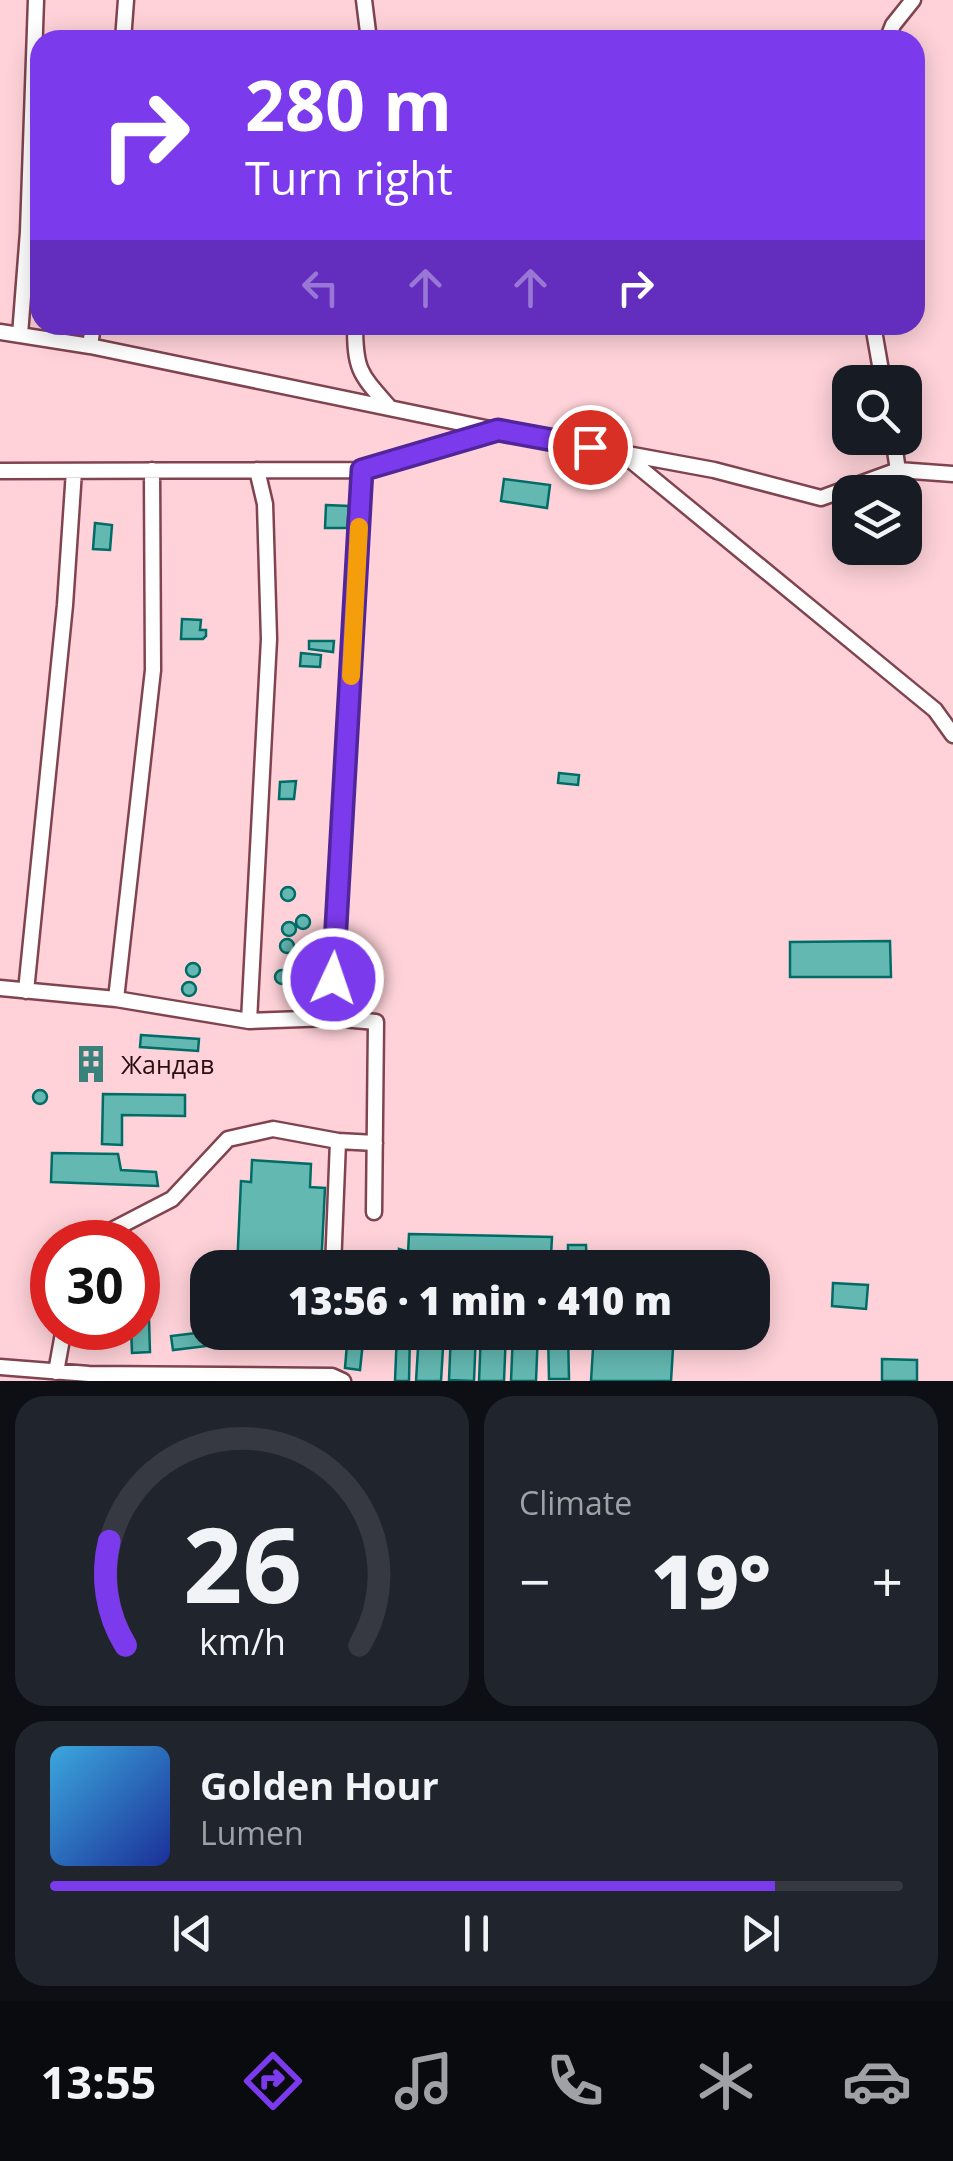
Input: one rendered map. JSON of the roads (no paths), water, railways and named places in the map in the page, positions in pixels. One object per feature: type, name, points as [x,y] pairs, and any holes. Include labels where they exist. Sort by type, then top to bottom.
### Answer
[{"type":"street","points":[[35,30],[36,0]]},
{"type":"street","points":[[124,30],[126,0]]},
{"type":"street","points":[[364,0],[368,30]]},
{"type":"street","points":[[891,30],[914,0]]},
{"type":"street","points":[[20,335],[30,174]]},
{"type":"street","points":[[0,332],[90,346],[714,470],[821,498],[898,470],[953,474]]},
{"type":"street","points":[[90,346],[92,335]]},
{"type":"street","points":[[355,335],[355,361],[390,408]]},
{"type":"street","points":[[876,335],[880,365]]},
{"type":"street","points":[[0,471],[362,470],[498,430]]},
{"type":"street","points":[[621,453],[935,710],[953,735]]},
{"type":"street","points":[[896,455],[898,470]]},
{"type":"street","points":[[26,991],[66,606],[74,470]]},
{"type":"street","points":[[116,999],[152,670],[152,470]]},
{"type":"street","points":[[248,1021],[269,639],[265,504],[257,470]]},
{"type":"street","points":[[331,1018],[362,470]]},
{"type":"street","points":[[0,988],[116,999],[248,1021],[331,1018],[376,1022],[374,1212]]},
{"type":"street","points":[[131,1220],[172,1199],[228,1139],[273,1129],[338,1141],[375,1143]]},
{"type":"street","points":[[335,1250],[338,1141]]},
{"type":"street","points":[[56,1372],[60,1350]]},
{"type":"street","points":[[0,1367],[88,1378],[332,1376],[343,1381]]},
{"type":"place","name":"Жандав","points":[[91,1064]]}]
